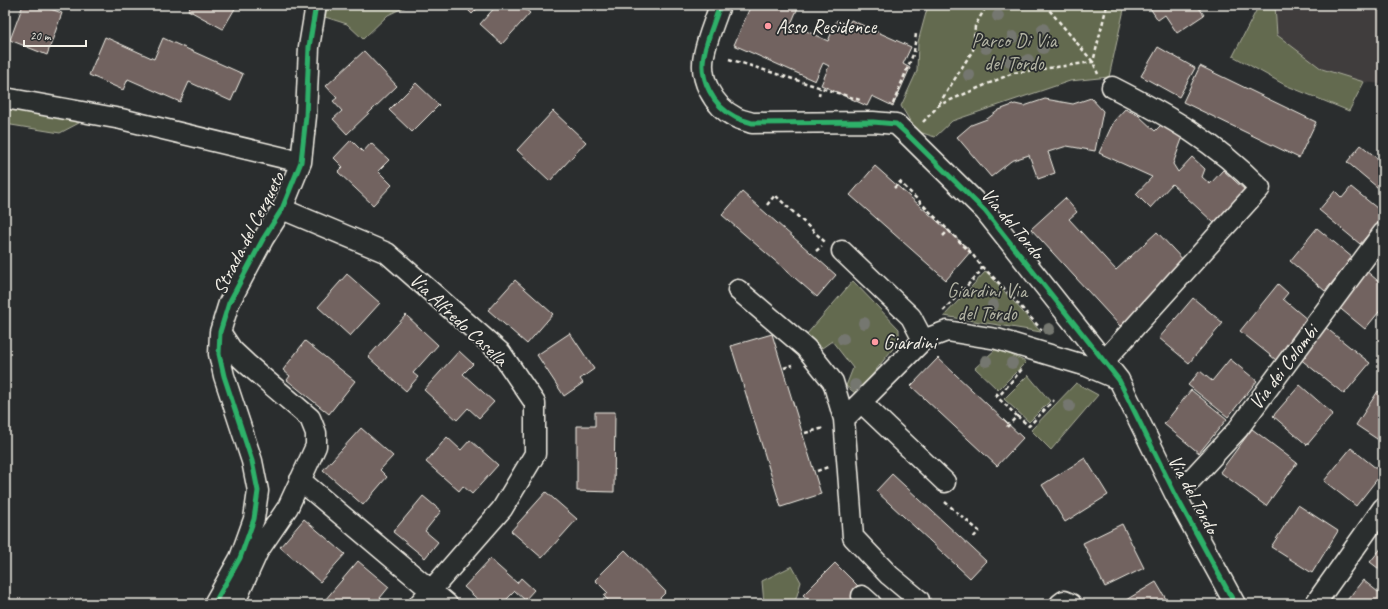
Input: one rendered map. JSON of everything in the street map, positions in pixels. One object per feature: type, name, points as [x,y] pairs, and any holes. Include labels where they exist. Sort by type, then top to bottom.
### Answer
[{"type":"street","name":"Strada del Cerqueto","points":[[214,604],[240,558],[254,520],[258,491],[252,461],[224,376],[219,354],[220,332],[229,303],[263,239],[282,209],[301,162],[306,116],[309,46],[316,5]]},
{"type":"street","name":"Via del Tordo","points":[[720,5],[704,55],[703,73],[709,91],[720,106],[735,117],[752,123],[896,124],[985,211],[1119,380],[1176,496],[1235,604]]},
{"type":"street","points":[[1104,361],[1260,188],[1236,163],[1210,143],[1166,114],[1112,87]]},
{"type":"street","name":"Strada del Cerqueto","points":[[5,98],[120,119],[301,162]]},
{"type":"street","name":"Via Alfredo Casella","points":[[282,209],[387,253],[501,353],[535,404],[535,454],[502,509],[425,597]]},
{"type":"street","name":"Via dei Colombi","points":[[1176,496],[1238,429],[1383,233]]},
{"type":"street","points":[[842,251],[911,317],[923,340]]},
{"type":"street","points":[[738,290],[809,352],[833,382],[844,419],[853,537],[889,575],[919,600]]},
{"type":"street","points":[[844,419],[923,340],[946,331],[997,339],[1040,343],[1119,380]]},
{"type":"street","name":"Strada del Cerqueto","points":[[220,332],[232,350],[310,418],[316,433],[316,446],[288,507],[258,551],[234,604]]},
{"type":"street","points":[[861,402],[944,491]]},
{"type":"street","points":[[300,480],[425,597],[447,604]]},
{"type":"street","points":[[1316,604],[1383,508]]},
{"type":"street","name":"Strada del Cerqueto","points":[[254,520],[259,536],[258,551]]},
{"type":"street","points":[[1060,604],[1064,601],[1071,604]]},
{"type":"path","points":[[909,136],[939,105],[973,50],[975,26],[987,5]]},
{"type":"path","points":[[1045,5],[1093,62]]},
{"type":"path","points":[[1093,62],[1107,5]]},
{"type":"path","points":[[890,111],[914,52],[916,33]]},
{"type":"path","points":[[729,59],[865,102]]},
{"type":"path","points":[[939,105],[1013,73],[1093,62]]},
{"type":"path","points":[[820,88],[820,96]]},
{"type":"path","points":[[894,188],[900,182],[979,261],[982,267],[999,282],[1042,331],[1040,343],[999,396],[996,393],[994,394],[1029,426],[1054,400]]},
{"type":"path","points":[[767,205],[775,195],[825,242],[816,251]]},
{"type":"path","points":[[943,236],[949,230]]},
{"type":"path","points":[[939,314],[981,271],[982,267]]},
{"type":"path","points":[[1007,427],[1017,416]]},
{"type":"path","points":[[805,433],[824,428]]},
{"type":"path","points":[[817,470],[833,465]]},
{"type":"path","points":[[944,491],[979,531],[973,538]]},
{"type":"shaded area","points":[[1275,5],[1383,5],[1383,84],[1364,82],[1322,69],[1277,35]]},
{"type":"green space","points":[[304,5],[409,5],[388,15],[363,39],[347,24],[303,10]]},
{"type":"green space","name":"Parco Di Via del Tordo","points":[[926,5],[1125,5],[1109,77],[1070,81],[952,121],[935,137],[916,131],[901,106],[917,71],[918,42],[927,9]]},
{"type":"green space","points":[[1259,5],[1275,5],[1277,35],[1322,69],[1364,82],[1349,111],[1285,85],[1233,56]]},
{"type":"green space","points":[[5,90],[73,101],[79,123],[60,133],[5,124]]},
{"type":"green space","name":"Giardini Via del Tordo","points":[[986,271],[1041,332],[944,316]]},
{"type":"green space","name":"Giardini Via del Tordo","points":[[853,281],[899,329],[899,342],[867,381],[855,393],[846,386],[853,368],[832,341],[822,348],[806,335]]},
{"type":"green space","points":[[997,348],[1026,362],[998,390],[975,368]]},
{"type":"green space","points":[[1028,375],[1050,401],[1029,422],[1004,399]]},
{"type":"green space","points":[[1076,383],[1098,395],[1051,450],[1031,430]]},
{"type":"green space","points":[[792,566],[801,582],[795,602],[797,604],[764,604],[762,581]]},
{"type":"building","points":[[23,5],[39,5],[62,13],[47,55],[10,40]]},
{"type":"building","points":[[191,5],[237,5],[223,29],[188,10]]},
{"type":"building","points":[[463,5],[481,5],[472,14]]},
{"type":"building","points":[[497,5],[520,5],[530,13],[502,44],[480,24]]},
{"type":"building","points":[[751,5],[799,5],[791,24],[828,41],[837,20],[848,25],[851,20],[911,47],[903,64],[910,68],[893,106],[872,96],[867,106],[821,85],[829,66],[823,63],[815,81],[734,45]]},
{"type":"building","points":[[1148,5],[1197,5],[1204,15],[1177,33],[1165,15],[1158,20]]},
{"type":"building","points":[[105,37],[154,59],[163,38],[243,74],[231,101],[189,82],[180,102],[128,79],[123,90],[89,75]]},
{"type":"building","points":[[1158,47],[1195,68],[1179,97],[1141,76]]},
{"type":"building","points":[[364,51],[397,86],[347,134],[333,119],[342,111],[333,101],[337,98],[326,86]]},
{"type":"building","points":[[1200,66],[1316,122],[1299,158],[1183,102]]},
{"type":"building","points":[[416,83],[439,105],[412,132],[389,110]]},
{"type":"building","points":[[1091,98],[1103,111],[1095,151],[1067,146],[1048,152],[1055,173],[1038,179],[1029,155],[1011,161],[991,177],[957,137],[971,125],[987,119],[999,110],[1015,104],[1024,106],[1045,99],[1073,104]]},
{"type":"building","points":[[1125,109],[1138,115],[1155,131],[1161,125],[1173,130],[1182,139],[1173,164],[1178,172],[1192,157],[1205,169],[1202,177],[1210,184],[1223,170],[1245,190],[1214,223],[1172,184],[1150,208],[1136,194],[1152,177],[1099,153],[1114,121]]},
{"type":"building","points":[[553,111],[586,142],[550,181],[517,150]]},
{"type":"building","points":[[351,140],[363,152],[371,143],[389,160],[378,171],[392,185],[373,205],[338,172],[343,167],[334,158]]},
{"type":"building","points":[[1361,145],[1383,163],[1383,192],[1347,162]]},
{"type":"building","points":[[875,166],[971,251],[946,280],[850,195]]},
{"type":"building","points":[[1351,187],[1383,213],[1383,217],[1360,244],[1319,210],[1335,191],[1342,198]]},
{"type":"building","points":[[742,192],[836,275],[817,297],[722,215]]},
{"type":"building","points":[[1065,198],[1077,212],[1069,219],[1116,270],[1157,232],[1187,264],[1120,326],[1031,229]]},
{"type":"building","points":[[1317,228],[1353,258],[1325,291],[1290,261]]},
{"type":"building","points":[[1383,249],[1383,262],[1377,257]]},
{"type":"building","points":[[1365,270],[1383,285],[1383,307],[1365,329],[1336,305]]},
{"type":"building","points":[[347,274],[380,303],[350,336],[318,307]]},
{"type":"building","points":[[515,280],[553,314],[527,344],[488,310]]},
{"type":"building","points":[[1278,284],[1288,293],[1283,299],[1308,320],[1276,360],[1240,331]]},
{"type":"building","points":[[1193,298],[1223,323],[1189,363],[1159,338]]},
{"type":"building","points":[[406,315],[438,345],[413,373],[418,377],[406,391],[368,357]]},
{"type":"building","points":[[1325,327],[1370,363],[1344,394],[1299,358]]},
{"type":"building","points":[[570,333],[594,369],[580,379],[583,383],[564,396],[537,355]]},
{"type":"building","points":[[772,334],[821,494],[781,507],[731,346]]},
{"type":"building","points":[[305,341],[355,381],[329,414],[287,380],[290,376],[283,370]]},
{"type":"building","points":[[459,351],[473,364],[463,374],[494,402],[479,418],[468,408],[457,420],[424,390]]},
{"type":"building","points":[[938,358],[1023,438],[997,466],[911,386]]},
{"type":"building","points":[[1230,359],[1257,381],[1228,417],[1188,385],[1200,371],[1212,381]]},
{"type":"building","points":[[1300,385],[1333,414],[1307,445],[1273,416]]},
{"type":"building","points":[[1191,390],[1227,419],[1199,453],[1164,424]]},
{"type":"building","points":[[1378,391],[1383,395],[1383,443],[1356,425]]},
{"type":"building","points":[[595,412],[615,412],[614,492],[577,491],[577,426],[595,426]]},
{"type":"building","points":[[361,428],[393,456],[380,470],[387,477],[363,505],[323,470]]},
{"type":"building","points":[[1252,429],[1297,463],[1266,506],[1220,472]]},
{"type":"building","points":[[447,437],[461,450],[470,440],[498,465],[472,494],[463,486],[459,491],[426,462]]},
{"type":"building","points":[[1351,448],[1382,473],[1356,506],[1324,481]]},
{"type":"building","points":[[1085,458],[1108,495],[1065,522],[1042,485]]},
{"type":"building","points":[[892,474],[986,561],[970,578],[876,491]]},
{"type":"building","points":[[546,492],[577,519],[542,558],[511,531]]},
{"type":"building","points":[[423,496],[441,511],[425,531],[438,542],[425,558],[393,532]]},
{"type":"building","points":[[1298,505],[1338,531],[1312,573],[1271,547]]},
{"type":"building","points":[[304,519],[345,554],[320,582],[280,547]]},
{"type":"building","points":[[1122,524],[1144,568],[1105,587],[1083,543]]},
{"type":"building","points":[[1383,546],[1383,572],[1370,562]]},
{"type":"building","points":[[625,550],[666,592],[654,604],[612,604],[604,596],[608,593],[595,580]]},
{"type":"building","points":[[490,559],[517,583],[521,578],[534,590],[525,600],[515,591],[502,604],[483,604],[464,587]]},
{"type":"building","points":[[358,561],[389,587],[380,598],[386,603],[330,604],[325,600]]},
{"type":"building","points":[[835,563],[876,604],[813,604],[803,595]]},
{"type":"building","points":[[1363,580],[1383,596],[1383,604],[1344,604]]},
{"type":"building","points":[[1156,582],[1169,604],[1129,604],[1126,600]]},
{"type":"cycle path","points":[[214,604],[240,558],[254,519],[258,491],[252,461],[224,376],[219,354],[220,332],[229,303],[263,239],[282,209],[301,162],[306,116],[309,47],[316,5]]},
{"type":"cycle path","points":[[720,5],[707,42],[703,64],[709,91],[714,99],[727,112],[737,118],[752,123],[873,122],[896,124],[985,211],[1119,380],[1176,496],[1235,604]]},
{"type":"place","name":"Asso Residence","points":[[768,26]]},
{"type":"place","name":"Giardini","points":[[875,342]]}]
